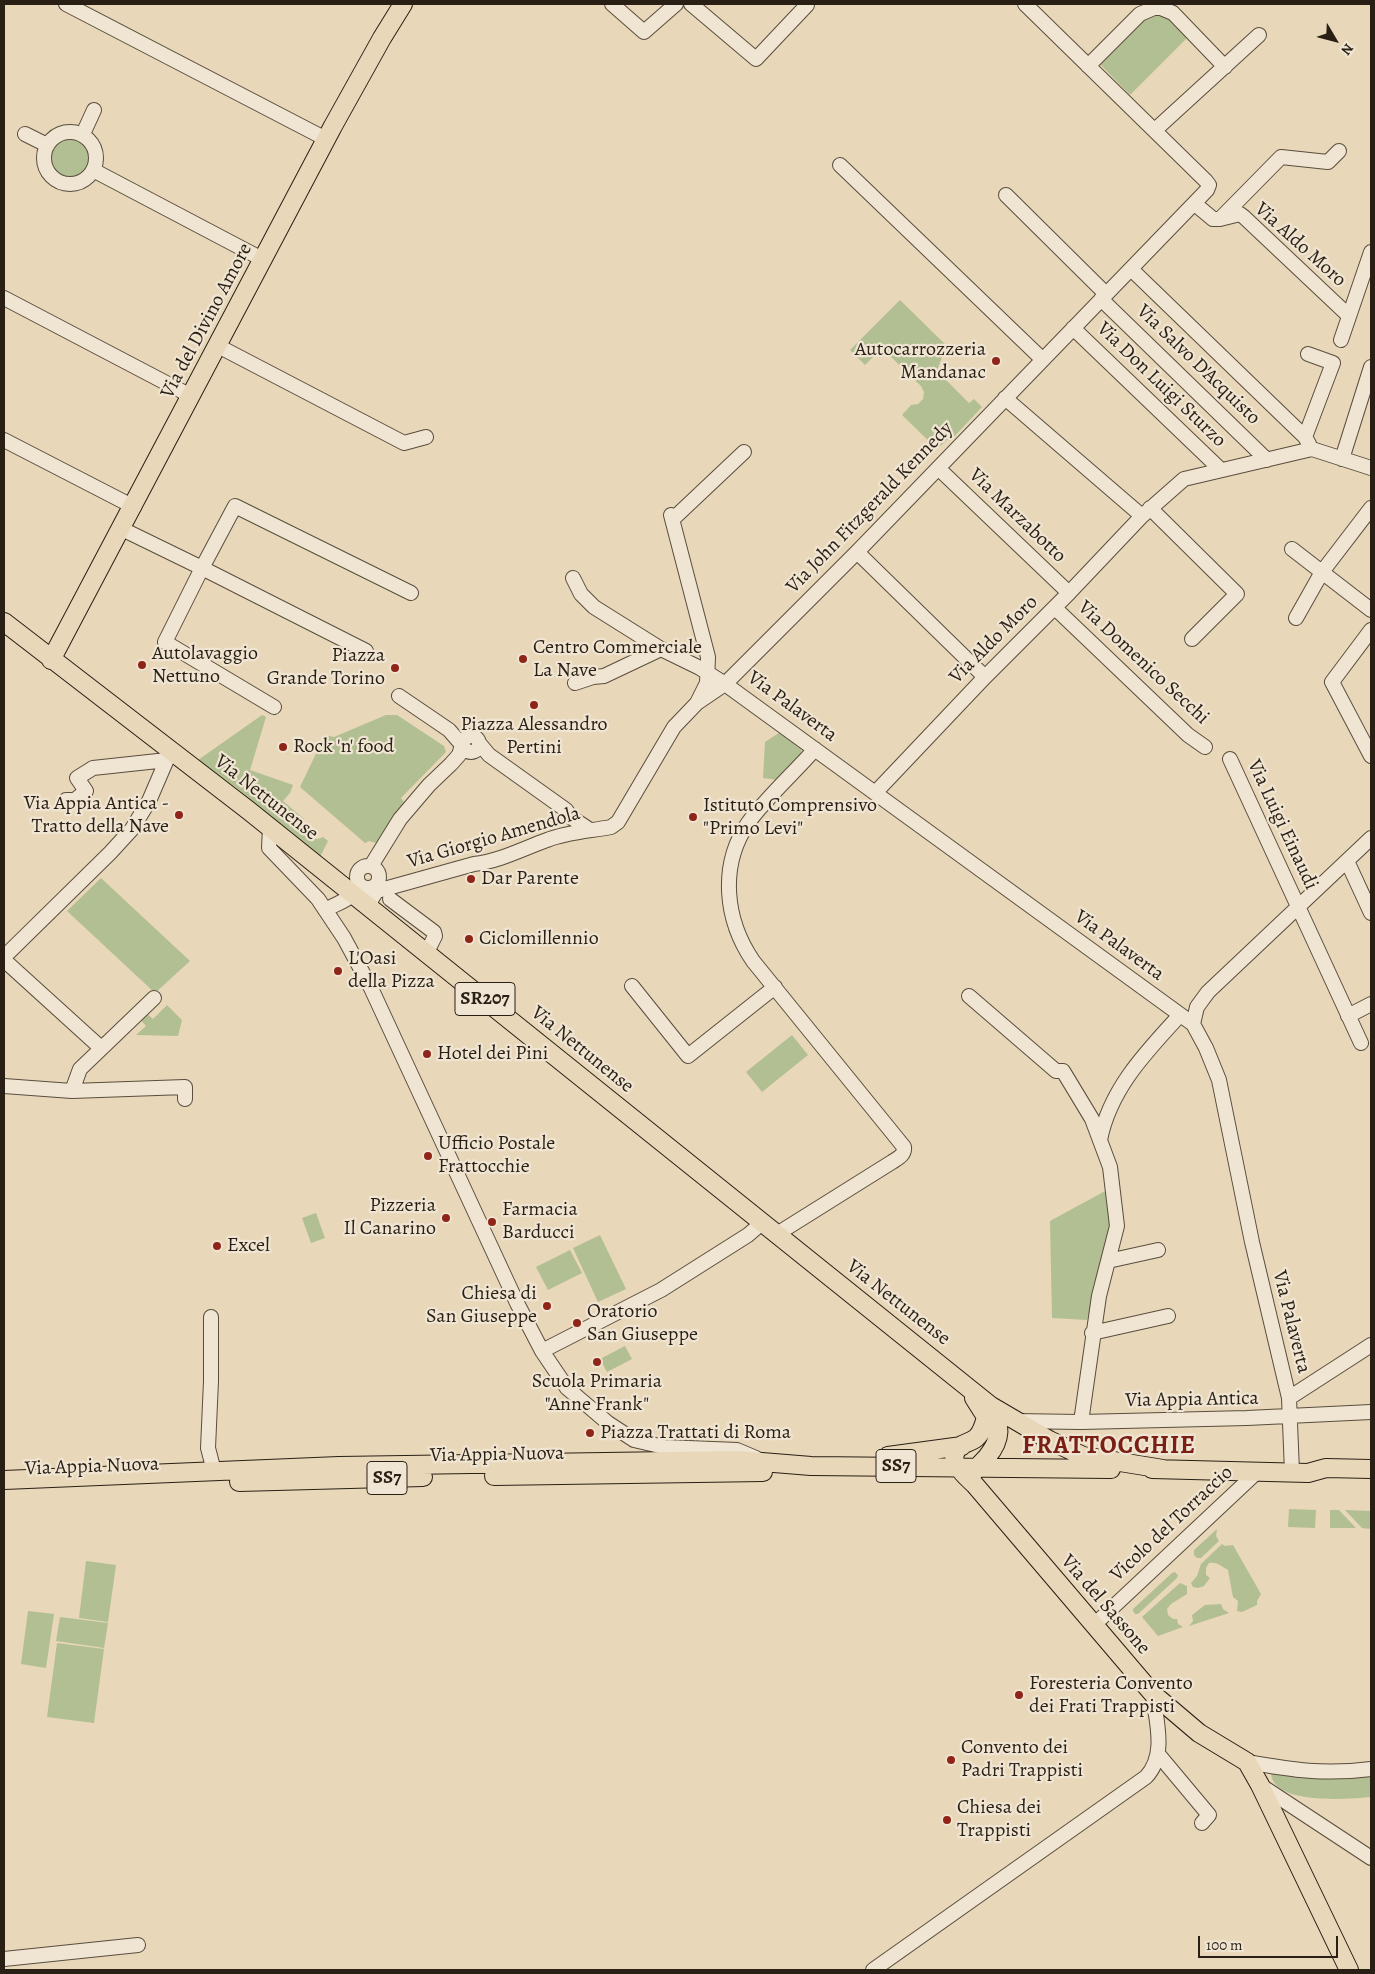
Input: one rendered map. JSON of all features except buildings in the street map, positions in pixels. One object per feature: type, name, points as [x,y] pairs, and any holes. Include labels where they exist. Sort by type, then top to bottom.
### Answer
[{"type":"main road","name":"Via del Divino Amore","points":[[52,660],[326,139],[382,38],[404,4]]},
{"type":"main road","name":"Via Nettunense","points":[[4,622],[169,755],[270,827],[991,1406],[1014,1421]]},
{"type":"main road","points":[[957,1467],[954,1460],[956,1452],[976,1438],[984,1428],[986,1417],[984,1410],[962,1381]]},
{"type":"main road","points":[[975,1485],[974,1473],[976,1467],[987,1457],[998,1436],[999,1423],[991,1406]]},
{"type":"main road","points":[[1014,1421],[1037,1444],[1073,1469]]},
{"type":"main road","points":[[1014,1421],[1083,1456],[1163,1470]]},
{"type":"main road","points":[[834,1466],[962,1446]]},
{"type":"main road","name":"Via Appia Nuova","points":[[4,1480],[214,1471],[737,1460],[811,1466],[1256,1472],[1300,1472],[1326,1468],[1371,1469]]},
{"type":"main road","name":"Via Appia Nuova","points":[[4,1492],[217,1482],[771,1472],[811,1466]]},
{"type":"main road","name":"Via del Sassone","points":[[957,1467],[975,1485],[1154,1694],[1199,1732],[1247,1762],[1260,1784],[1349,1970]]},
{"type":"main road","name":"Via Appia Nuova","points":[[1300,1472],[1326,1478],[1371,1479]]},
{"type":"street","points":[[66,4],[326,139]]},
{"type":"street","points":[[612,4],[644,32],[676,4]]},
{"type":"street","points":[[691,4],[756,59],[807,5]]},
{"type":"street","name":"Via John Fitzgerald Kennedy","points":[[725,684],[857,552],[1207,190],[1209,185],[1025,4]]},
{"type":"street","points":[[1088,66],[1140,14],[1154,8],[1161,8],[1173,13],[1225,67]]},
{"type":"street","points":[[1154,130],[1259,34]]},
{"type":"street","points":[[83,134],[94,110]]},
{"type":"street","points":[[67,131],[83,134],[90,140],[96,154],[93,170],[87,178],[80,182],[62,183],[54,178],[44,163],[47,145],[52,138],[67,131]]},
{"type":"street","points":[[25,134],[47,145]]},
{"type":"street","points":[[1194,204],[1213,219],[1220,219],[1281,157],[1328,162],[1339,151]]},
{"type":"street","points":[[840,165],[1042,359]]},
{"type":"street","points":[[93,170],[264,260]]},
{"type":"street","points":[[1006,195],[1104,296]]},
{"type":"street","name":"Via Aldo Moro","points":[[1220,219],[1240,214],[1244,217],[1349,316]]},
{"type":"street","name":"Via Aldo Moro","points":[[1341,340],[1369,268],[1371,252]]},
{"type":"street","points":[[1130,269],[1309,443],[1342,459],[1371,468]]},
{"type":"street","name":"Via Salvo D'Acquisto","points":[[1104,296],[1267,460]]},
{"type":"street","points":[[4,298],[191,396]]},
{"type":"street","name":"Via Don Luigi Sturzo","points":[[1073,328],[1222,470]]},
{"type":"street","points":[[218,346],[404,443],[426,436]]},
{"type":"street","points":[[1308,354],[1333,363],[1309,443]]},
{"type":"street","points":[[1342,459],[1371,367]]},
{"type":"street","points":[[1005,398],[1146,512],[1237,594],[1192,639]]},
{"type":"street","points":[[4,440],[134,507]]},
{"type":"street","name":"Via Aldo Moro","points":[[875,793],[1146,512],[1184,479],[1267,460],[1309,443]]},
{"type":"street","points":[[708,673],[708,657],[672,517],[744,452]]},
{"type":"street","name":"Via Marzabotto","points":[[938,468],[1069,593]]},
{"type":"street","points":[[274,707],[165,642],[235,506],[411,593]]},
{"type":"street","points":[[1296,618],[1322,572],[1371,508]]},
{"type":"street","points":[[122,529],[366,651]]},
{"type":"street","points":[[1292,549],[1371,610]]},
{"type":"street","points":[[857,552],[985,677]]},
{"type":"street","name":"Via Palaverta","points":[[573,578],[581,594],[589,604],[661,649],[725,684],[1193,1024],[1206,1048],[1219,1080],[1252,1242],[1289,1398],[1290,1417],[1300,1472]]},
{"type":"street","name":"Via Domenico Secchi","points":[[1055,608],[1188,735],[1205,746]]},
{"type":"street","points":[[1371,630],[1332,682],[1371,756]]},
{"type":"street","points":[[575,683],[593,677],[604,676],[661,649]]},
{"type":"street","name":"Via Giorgio Amendola","points":[[697,703],[707,683],[708,673]]},
{"type":"street","name":"Via Giorgio Amendola","points":[[372,910],[370,904],[377,891],[474,864],[486,863],[516,854],[547,840],[564,835],[611,827],[618,822],[674,727],[697,703],[725,684]]},
{"type":"street","points":[[399,696],[470,746],[489,755],[566,810],[572,818],[590,830]]},
{"type":"street","points":[[326,910],[336,903],[346,900],[349,891],[400,819],[429,785],[470,746]]},
{"type":"street","points":[[778,1234],[892,1162],[903,1154],[904,1151],[904,1147],[746,950],[733,919],[729,883],[732,859],[739,840],[753,816],[815,749]]},
{"type":"street","points":[[66,800],[75,800],[86,791],[76,778],[93,768],[169,755]]},
{"type":"street","points":[[101,1048],[4,958],[129,832],[146,806],[169,755]]},
{"type":"street","name":"Via Luigi Einaudi","points":[[1230,759],[1360,1043]]},
{"type":"street","points":[[270,827],[269,848],[318,899],[344,938],[371,988],[517,1303],[542,1351],[567,1388],[602,1419],[634,1440],[664,1447],[736,1450],[766,1462]]},
{"type":"street","name":"Via Luigi Einaudi","points":[[1193,1024],[1197,1007],[1208,992],[1371,838]]},
{"type":"street","points":[[1347,861],[1371,913]]},
{"type":"street","points":[[390,899],[434,932],[436,936],[428,952]]},
{"type":"street","points":[[632,986],[688,1056],[775,987]]},
{"type":"street","points":[[969,996],[1056,1070],[1063,1071],[1092,1119],[1110,1166],[1117,1226],[1099,1296],[1092,1333],[1081,1422]]},
{"type":"street","points":[[72,1091],[80,1069],[154,998]]},
{"type":"street","points":[[1348,1016],[1371,1004]]},
{"type":"street","points":[[1092,1119],[1180,1015]]},
{"type":"street","points":[[4,1086],[72,1091],[185,1087],[185,1099]]},
{"type":"street","points":[[1100,1140],[1104,1122],[1120,1087]]},
{"type":"street","points":[[542,1351],[661,1290],[748,1235],[763,1222]]},
{"type":"street","points":[[1108,1261],[1158,1250]]},
{"type":"street","points":[[1092,1333],[1168,1316]]},
{"type":"street","points":[[210,1317],[211,1380],[208,1448],[214,1471]]},
{"type":"street","points":[[1289,1398],[1371,1345]]},
{"type":"street","name":"Via Appia Antica","points":[[1014,1421],[1081,1422],[1290,1417],[1371,1412]]},
{"type":"street","name":"Vicolo del Torraccio","points":[[1094,1624],[1256,1472]]},
{"type":"street","points":[[873,1970],[1142,1780],[1153,1769],[1158,1754],[1154,1694]]},
{"type":"street","points":[[1158,1754],[1208,1815],[1202,1823]]},
{"type":"street","points":[[1247,1762],[1301,1772],[1323,1773],[1371,1770]]},
{"type":"street","points":[[1260,1784],[1371,1858]]},
{"type":"street","points":[[4,1959],[138,1945]]},
{"type":"green space","points":[[1159,15],[1170,19],[1187,38],[1130,95],[1099,63],[1145,19]]},
{"type":"green space","points":[[70,136],[82,140],[88,146],[92,158],[88,170],[82,176],[70,180],[58,176],[52,170],[48,158],[52,146],[58,140]]},
{"type":"green space","points":[[900,300],[949,348],[943,354],[937,371],[969,403],[974,399],[982,407],[950,441],[948,439],[937,449],[902,415],[911,405],[918,404],[923,399],[924,392],[921,386],[885,351],[878,352],[865,365],[850,350]]},
{"type":"green space","points":[[262,715],[266,717],[250,770],[293,785],[290,793],[283,801],[304,819],[303,824],[308,836],[315,839],[323,837],[328,841],[320,857],[234,786],[198,760]]},
{"type":"green space","points":[[386,715],[397,715],[444,746],[446,752],[401,798],[404,802],[376,843],[369,841],[365,843],[300,787],[325,735],[334,737]]},
{"type":"green space","points":[[782,731],[802,745],[800,755],[778,780],[763,778],[765,742]]},
{"type":"green space","points":[[101,878],[190,961],[155,993],[67,911]]},
{"type":"green space","points":[[167,1005],[182,1020],[178,1036],[136,1035],[146,1026],[139,1018],[145,1012],[153,1019]]},
{"type":"green space","points":[[792,1035],[808,1055],[762,1092],[746,1072]]},
{"type":"green space","points":[[1107,1190],[1111,1229],[1087,1320],[1052,1318],[1050,1221]]},
{"type":"green space","points":[[316,1213],[325,1238],[311,1243],[302,1218]]},
{"type":"green space","points":[[600,1235],[626,1289],[598,1302],[573,1248]]},
{"type":"green space","points":[[570,1250],[582,1273],[548,1290],[536,1267]]},
{"type":"green space","points":[[625,1346],[632,1359],[607,1372],[600,1359]]},
{"type":"green space","points":[[1289,1509],[1316,1510],[1315,1528],[1288,1527]]},
{"type":"green space","points":[[1330,1510],[1339,1510],[1356,1528],[1330,1528]]},
{"type":"green space","points":[[1345,1510],[1371,1511],[1371,1529],[1362,1528]]},
{"type":"green space","points":[[1217,1529],[1216,1536],[1219,1541],[1201,1558],[1197,1558],[1194,1555],[1194,1550]]},
{"type":"green space","points":[[1222,1544],[1225,1546],[1233,1545],[1261,1594],[1257,1605],[1242,1612],[1237,1611],[1238,1601],[1233,1597],[1228,1570],[1215,1563],[1209,1563],[1206,1568],[1206,1575],[1210,1578],[1204,1586],[1193,1587],[1191,1583],[1197,1576],[1201,1564]]},
{"type":"green space","points":[[86,1561],[116,1565],[108,1622],[79,1618]]},
{"type":"green space","points":[[1175,1572],[1178,1575],[1177,1578],[1138,1614],[1135,1614],[1133,1609]]},
{"type":"green space","points":[[1180,1583],[1187,1586],[1187,1594],[1171,1604],[1167,1609],[1168,1615],[1173,1619],[1177,1619],[1178,1624],[1183,1627],[1158,1636],[1142,1617]]},
{"type":"green space","points":[[1221,1604],[1223,1609],[1229,1613],[1189,1626],[1193,1621],[1192,1615],[1205,1605]]},
{"type":"green space","points":[[28,1611],[54,1614],[46,1668],[21,1664]]},
{"type":"green space","points":[[60,1617],[108,1623],[104,1648],[56,1641]]},
{"type":"green space","points":[[57,1643],[104,1649],[94,1723],[47,1717]]},
{"type":"green space","points":[[1271,1770],[1320,1779],[1347,1778],[1371,1774],[1371,1797],[1328,1799],[1295,1795],[1282,1790],[1273,1782]]},
{"type":"place","name":"Autocarrozzeria Mandanac","points":[[996,361]]},
{"type":"place","name":"Centro Commerciale La Nave","points":[[523,659]]},
{"type":"place","name":"Autolavaggio Nettuno","points":[[142,665]]},
{"type":"place","name":"Piazza Grande Torino","points":[[395,668]]},
{"type":"place","name":"Piazza Alessandro Pertini","points":[[534,705]]},
{"type":"place","name":"Rock 'n' food","points":[[283,747]]},
{"type":"place","name":"Via Appia Antica - Tratto della Nave","points":[[179,815]]},
{"type":"place","name":"Istituto Comprensivo \"Primo Levi\"","points":[[693,817]]},
{"type":"place","name":"Dar Parente","points":[[471,879]]},
{"type":"place","name":"Ciclomillennio","points":[[469,939]]},
{"type":"place","name":"L'Oasi della Pizza","points":[[338,971]]},
{"type":"place","name":"Hotel dei Pini","points":[[427,1054]]},
{"type":"place","name":"Ufficio Postale Frattocchie","points":[[428,1156]]},
{"type":"place","name":"Pizzeria Il Canarino","points":[[446,1218]]},
{"type":"place","name":"Farmacia Barducci","points":[[492,1222]]},
{"type":"place","name":"Excel","points":[[217,1246]]},
{"type":"place","name":"Chiesa di San Giuseppe","points":[[547,1306]]},
{"type":"place","name":"Oratorio San Giuseppe","points":[[577,1323]]},
{"type":"place","name":"Scuola Primaria \"Anne Frank\"","points":[[597,1362]]},
{"type":"place","name":"Piazza Trattati di Roma","points":[[590,1433]]},
{"type":"place","name":"Foresteria Convento dei Frati Trappisti","points":[[1019,1695]]},
{"type":"place","name":"Convento dei Padri Trappisti","points":[[951,1760]]},
{"type":"place","name":"Chiesa dei Trappisti","points":[[947,1820]]},
{"type":"district","name":"FRATTOCCHIE","points":[[1109,1447]]}]
